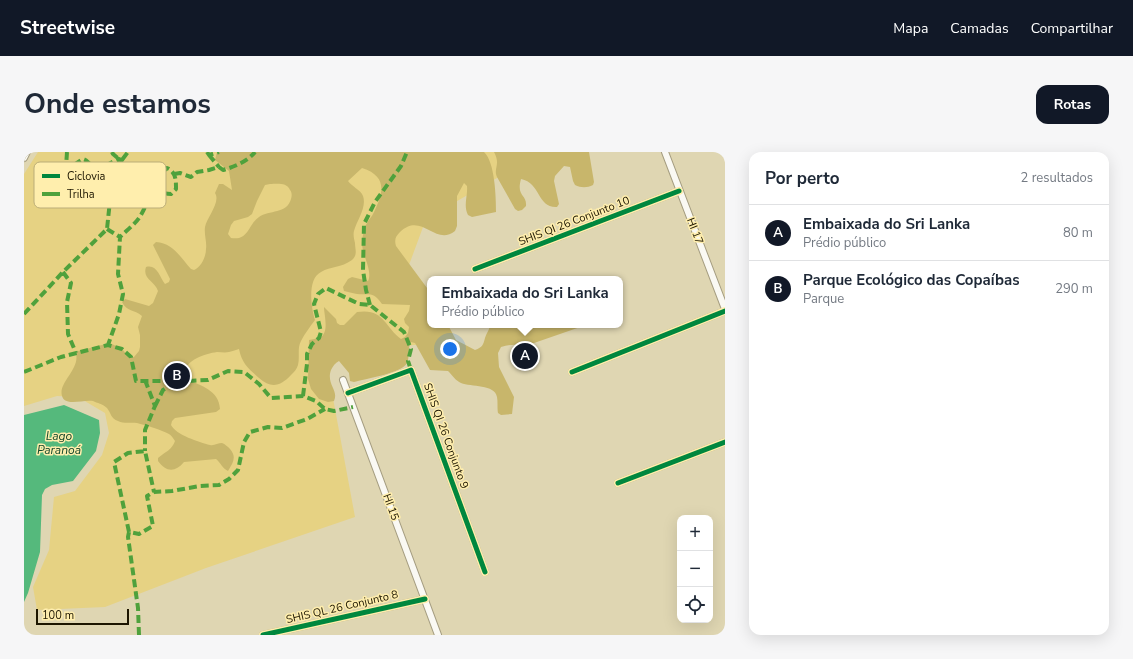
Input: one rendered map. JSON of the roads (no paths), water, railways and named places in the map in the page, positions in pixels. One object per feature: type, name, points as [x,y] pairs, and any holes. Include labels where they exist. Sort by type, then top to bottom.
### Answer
[{"type":"street","points":[[24,158],[27,152]]},
{"type":"street","name":"HI 17","points":[[665,152],[725,310]]},
{"type":"street","name":"SHIS QI 26 Conjunto 10","points":[[475,269],[680,191]]},
{"type":"street","points":[[572,372],[725,310]]},
{"type":"street","name":"SHIS QI 26 Conjunto 9","points":[[348,393],[411,370],[485,572]]},
{"type":"street","name":"HI 15","points":[[343,380],[438,635]]},
{"type":"street","points":[[618,483],[725,442]]},
{"type":"street","name":"SHIS QL 26 Conjunto 8","points":[[263,635],[425,599]]},
{"type":"water","name":"Lago Paranoá","points":[[64,405],[99,420],[100,433],[96,451],[73,481],[52,485],[45,489],[42,495],[40,552],[24,602],[24,415]]},
{"type":"place","name":"Embaixada do Sri Lanka","points":[[525,356]]},
{"type":"place","name":"Parque Ecológico das Copaíbas","points":[[177,376]]}]
